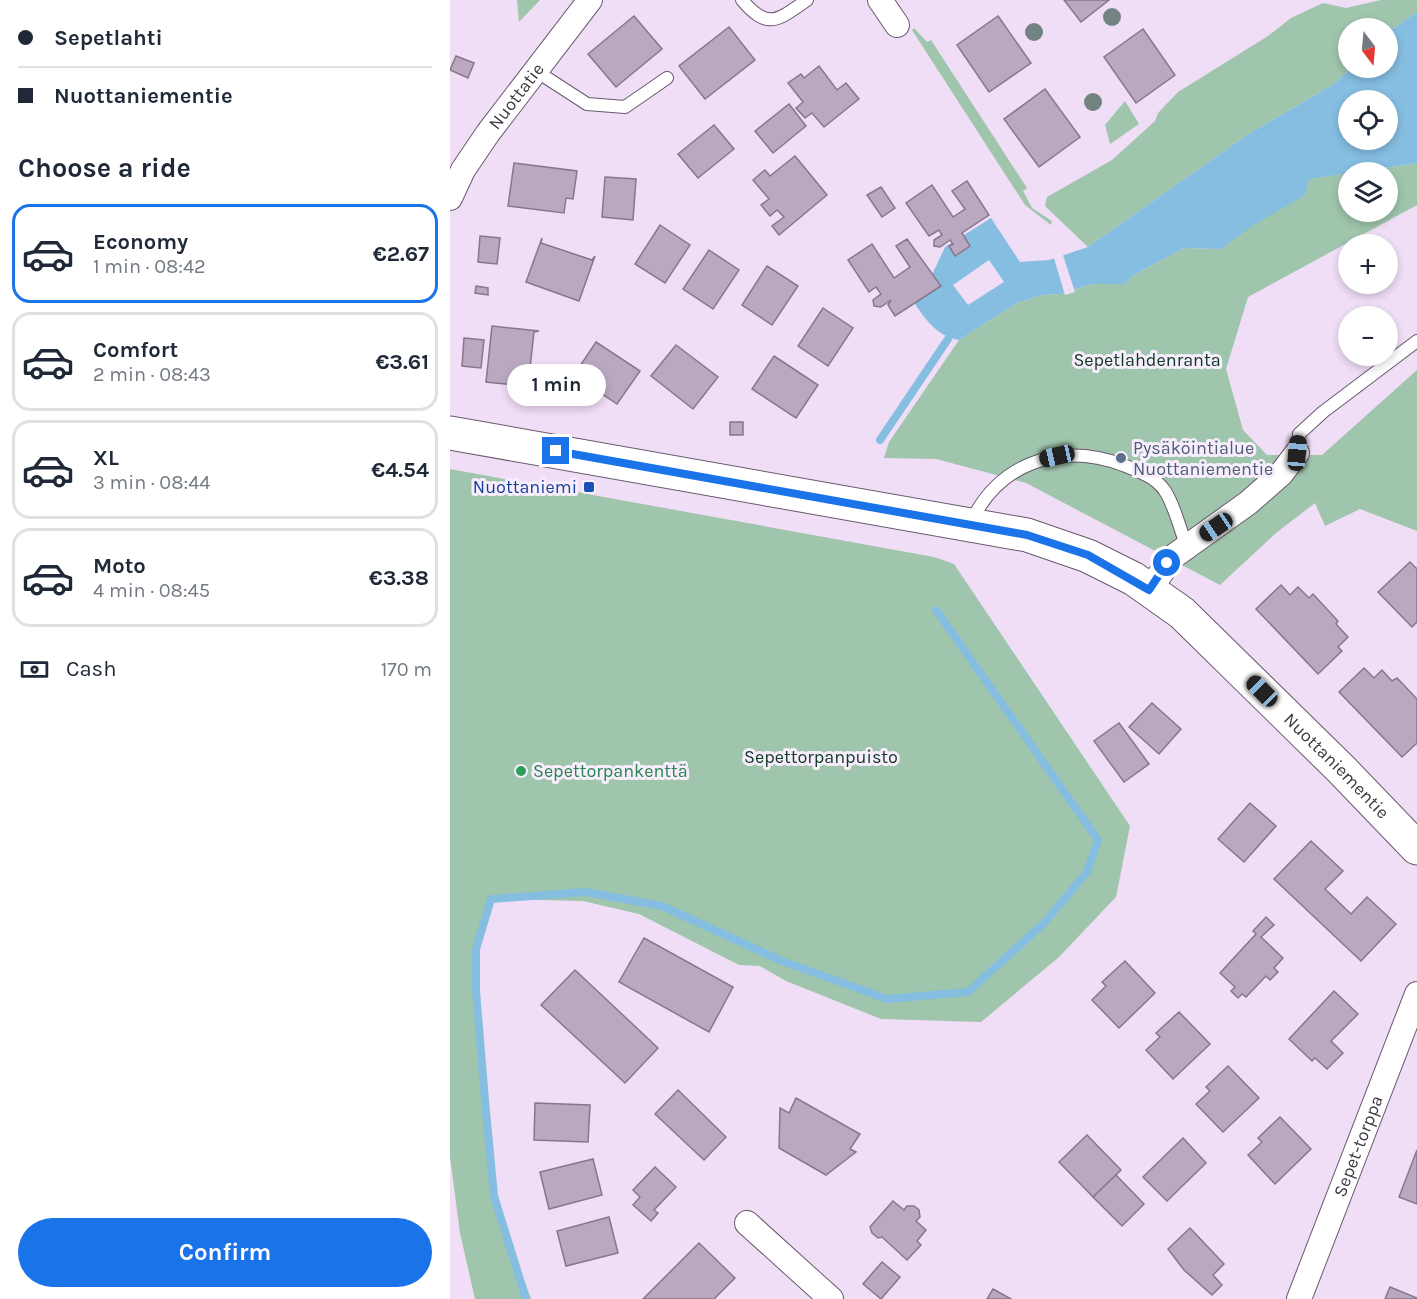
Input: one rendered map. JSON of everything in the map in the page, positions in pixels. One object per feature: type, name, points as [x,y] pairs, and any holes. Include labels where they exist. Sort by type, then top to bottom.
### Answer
[{"type":"main road","name":"Nuottaniementie","points":[[450,433],[970,524],[1027,535],[1088,555],[1149,590],[1198,628],[1417,849]]},
{"type":"street","name":"Nuottatie","points":[[450,198],[463,170],[488,134],[590,0]]},
{"type":"street","points":[[880,0],[897,25]]},
{"type":"street","points":[[1149,590],[1167,563],[1248,503],[1281,474],[1297,453]]},
{"type":"street","name":"Sepet-torppa","points":[[1299,1299],[1417,994]]},
{"type":"street","points":[[747,1223],[831,1299]]},
{"type":"lane","points":[[742,0],[756,17],[771,21],[783,17],[807,0]]},
{"type":"lane","points":[[536,71],[587,104],[625,107],[668,78]]},
{"type":"lane","points":[[1297,453],[1299,434],[1323,412],[1417,341]]},
{"type":"lane","points":[[970,524],[980,502],[999,481],[1027,464],[1057,456],[1108,459],[1144,473],[1165,491],[1187,547]]},
{"type":"green space","points":[[517,0],[540,0],[519,22]]},
{"type":"green space","points":[[1381,0],[1417,0],[1417,12],[1398,25],[1398,18],[1338,18],[1338,78],[1340,78],[1334,84],[1247,135],[1088,247],[1045,206],[1047,197],[1112,160],[1155,121],[1158,113],[1178,92],[1268,36],[1291,18],[1323,3],[1346,8]]},
{"type":"green space","points":[[914,28],[927,42],[931,40],[1027,188],[1023,191],[1032,208],[1052,221],[1051,225],[1025,205],[912,30]]},
{"type":"green space","points":[[1125,101],[1139,124],[1110,144],[1105,125]]},
{"type":"green space","points":[[1417,163],[1417,205],[1398,215],[1398,166]]},
{"type":"green space","name":"Sepetlahdenranta","points":[[1338,174],[1338,222],[1386,222],[1364,234],[1338,234],[1338,248],[1248,297],[1226,369],[1243,430],[1267,455],[1322,455],[1417,370],[1417,531],[1360,509],[1325,526],[1315,503],[1276,533],[1220,585],[1026,483],[936,459],[884,458],[889,442],[959,340],[1017,303],[1093,284],[1126,284],[1132,276],[1184,248],[1221,249],[1308,179]]},
{"type":"green space","name":"Sepettorpanpuisto","points":[[450,469],[934,557],[954,564],[1130,826],[1116,897],[1059,957],[981,1022],[881,1019],[786,981],[760,966],[739,965],[639,914],[583,901],[491,899],[476,949],[476,991],[494,1196],[531,1299],[475,1299],[460,1233],[450,1157]]},
{"type":"water","points":[[1417,12],[1417,163],[1398,166],[1398,162],[1338,162],[1338,175],[1309,179],[1305,195],[1252,226],[1221,249],[1184,248],[1132,276],[1126,284],[1093,284],[1017,303],[959,340],[942,334],[928,322],[907,292],[932,275],[945,247],[991,218],[1020,262],[1049,260],[1088,247],[1247,135],[1340,78],[1398,78],[1398,25]],"holes":[[[989,260],[1004,282],[968,305],[953,285]]]},
{"type":"pier","points":[[1062,252],[1075,292],[1065,295],[1053,255]]},
{"type":"building","points":[[1064,0],[1109,0],[1081,22]]},
{"type":"building","points":[[634,16],[662,49],[616,87],[588,54]]},
{"type":"building","points":[[998,16],[1031,63],[989,92],[957,45]]},
{"type":"building","points":[[729,27],[755,60],[705,99],[679,66]]},
{"type":"building","points":[[1143,29],[1175,75],[1136,103],[1104,57]]},
{"type":"building","points":[[456,56],[474,63],[468,78],[450,70]]},
{"type":"building","points":[[819,66],[837,90],[846,83],[859,99],[824,127],[812,113],[805,118],[796,108],[803,102],[788,83],[801,74],[804,78]]},
{"type":"building","points":[[1045,89],[1080,137],[1039,167],[1004,119]]},
{"type":"building","points":[[789,104],[806,126],[773,153],[755,131]]},
{"type":"building","points":[[714,125],[734,149],[698,178],[678,154]]},
{"type":"building","points":[[795,156],[827,195],[779,235],[772,226],[784,217],[777,210],[770,216],[761,205],[769,199],[753,180],[765,170],[770,176]]},
{"type":"building","points":[[514,163],[577,171],[573,199],[566,198],[564,213],[508,206]]},
{"type":"building","points":[[605,177],[636,179],[633,220],[602,217]]},
{"type":"building","points":[[967,181],[989,215],[962,233],[970,246],[955,256],[949,246],[953,244],[950,240],[940,247],[934,246],[934,240],[942,235],[939,230],[929,236],[906,203],[932,185],[953,217],[965,209],[952,191]]},
{"type":"building","points":[[881,187],[895,208],[882,217],[867,195]]},
{"type":"building","points":[[660,225],[690,245],[665,283],[635,264]]},
{"type":"building","points":[[480,236],[500,238],[497,264],[478,262]]},
{"type":"building","points":[[542,238],[541,243],[592,260],[595,256],[579,301],[526,282]]},
{"type":"building","points":[[907,239],[941,286],[895,316],[888,305],[891,300],[881,307],[874,306],[873,300],[881,294],[876,287],[869,292],[848,260],[872,244],[894,278],[910,267],[896,246]]},
{"type":"building","points":[[709,250],[739,270],[713,309],[683,289]]},
{"type":"building","points":[[767,266],[798,286],[772,325],[742,305]]},
{"type":"building","points":[[476,286],[488,288],[488,295],[475,293]]},
{"type":"building","points":[[823,308],[853,328],[828,366],[798,346]]},
{"type":"building","points":[[492,326],[539,331],[534,332],[528,386],[533,387],[486,382]]},
{"type":"building","points":[[464,338],[484,340],[481,368],[462,366]]},
{"type":"building","points":[[596,342],[640,371],[617,404],[574,375]]},
{"type":"building","points":[[676,345],[718,377],[693,409],[651,376]]},
{"type":"building","points":[[774,356],[818,385],[796,418],[752,389]]},
{"type":"building","points":[[730,422],[743,422],[743,435],[730,435]]},
{"type":"building","points":[[1410,562],[1417,569],[1417,622],[1412,627],[1378,592]]},
{"type":"building","points":[[1281,585],[1290,595],[1298,587],[1309,598],[1313,594],[1338,621],[1336,624],[1348,637],[1338,647],[1342,651],[1318,674],[1256,609]]},
{"type":"building","points":[[1364,668],[1374,678],[1382,670],[1392,681],[1397,678],[1417,699],[1417,743],[1402,757],[1339,692]]},
{"type":"building","points":[[1152,703],[1181,729],[1159,754],[1129,727]]},
{"type":"building","points":[[1119,723],[1149,764],[1124,782],[1094,741]]},
{"type":"building","points":[[1250,803],[1276,826],[1244,862],[1218,839]]},
{"type":"building","points":[[1311,841],[1343,871],[1325,889],[1351,914],[1367,897],[1396,924],[1361,961],[1274,879]]},
{"type":"building","points":[[1266,917],[1274,925],[1261,937],[1283,958],[1274,968],[1278,972],[1270,980],[1266,976],[1246,997],[1242,994],[1238,998],[1231,991],[1235,987],[1220,973],[1256,934],[1253,931]]},
{"type":"building","points":[[644,938],[733,987],[709,1032],[619,982]]},
{"type":"building","points":[[1125,961],[1155,993],[1119,1028],[1092,1000],[1106,986],[1102,982]]},
{"type":"building","points":[[575,970],[658,1048],[625,1083],[541,1005]]},
{"type":"building","points":[[1334,991],[1358,1014],[1331,1041],[1343,1053],[1327,1069],[1315,1058],[1312,1061],[1289,1039]]},
{"type":"building","points":[[1179,1012],[1210,1044],[1173,1079],[1146,1050],[1160,1037],[1156,1033]]},
{"type":"building","points":[[1228,1066],[1259,1098],[1223,1132],[1196,1104],[1210,1091],[1206,1087]]},
{"type":"building","points":[[678,1090],[726,1137],[704,1160],[655,1114]]},
{"type":"building","points":[[796,1098],[860,1134],[850,1149],[856,1152],[826,1175],[779,1148],[780,1108],[789,1113]]},
{"type":"building","points":[[535,1103],[590,1105],[588,1142],[534,1140]]},
{"type":"building","points":[[1280,1117],[1311,1149],[1275,1184],[1248,1155],[1262,1142],[1258,1138]]},
{"type":"building","points":[[1087,1135],[1121,1170],[1093,1197],[1059,1162]]},
{"type":"building","points":[[1183,1138],[1206,1163],[1167,1201],[1143,1177]]},
{"type":"building","points":[[1417,1150],[1417,1204],[1399,1197]]},
{"type":"building","points":[[593,1159],[602,1195],[549,1209],[540,1172]]},
{"type":"building","points":[[655,1167],[676,1187],[654,1210],[658,1213],[651,1221],[633,1205],[640,1197],[633,1190]]},
{"type":"building","points":[[1116,1175],[1144,1204],[1122,1226],[1093,1197]]},
{"type":"building","points":[[893,1201],[904,1210],[907,1206],[914,1206],[919,1210],[920,1217],[916,1221],[926,1230],[917,1241],[921,1245],[907,1260],[882,1237],[878,1238],[872,1233],[870,1227]]},
{"type":"building","points":[[609,1217],[618,1253],[566,1266],[557,1231]]},
{"type":"building","points":[[1190,1228],[1224,1264],[1213,1275],[1222,1285],[1212,1295],[1184,1270],[1168,1249]]},
{"type":"building","points":[[699,1243],[735,1278],[714,1299],[643,1299]]},
{"type":"building","points":[[882,1262],[900,1277],[881,1299],[863,1284]]},
{"type":"building","points":[[1390,1287],[1417,1298],[1417,1299],[1385,1299]]},
{"type":"building","points":[[993,1289],[1011,1299],[987,1299]]},
{"type":"waterway","points":[[880,440],[948,339]]},
{"type":"waterway","points":[[526,1299],[494,1196],[485,1101],[476,991],[476,949],[491,899],[586,892],[662,906],[782,961],[887,999],[968,992],[1043,924],[1087,872],[1098,840],[936,610]]},
{"type":"place","name":"Pysäköintialue Nuottaniementie","points":[[1121,458]]},
{"type":"place","name":"Nuottaniemi","points":[[589,487]]},
{"type":"place","name":"Sepettorpankenttä","points":[[521,771]]},
{"type":"route","points":[[556,451],[1027,535],[1088,555],[1134,579],[1149,590],[1167,563]]}]
